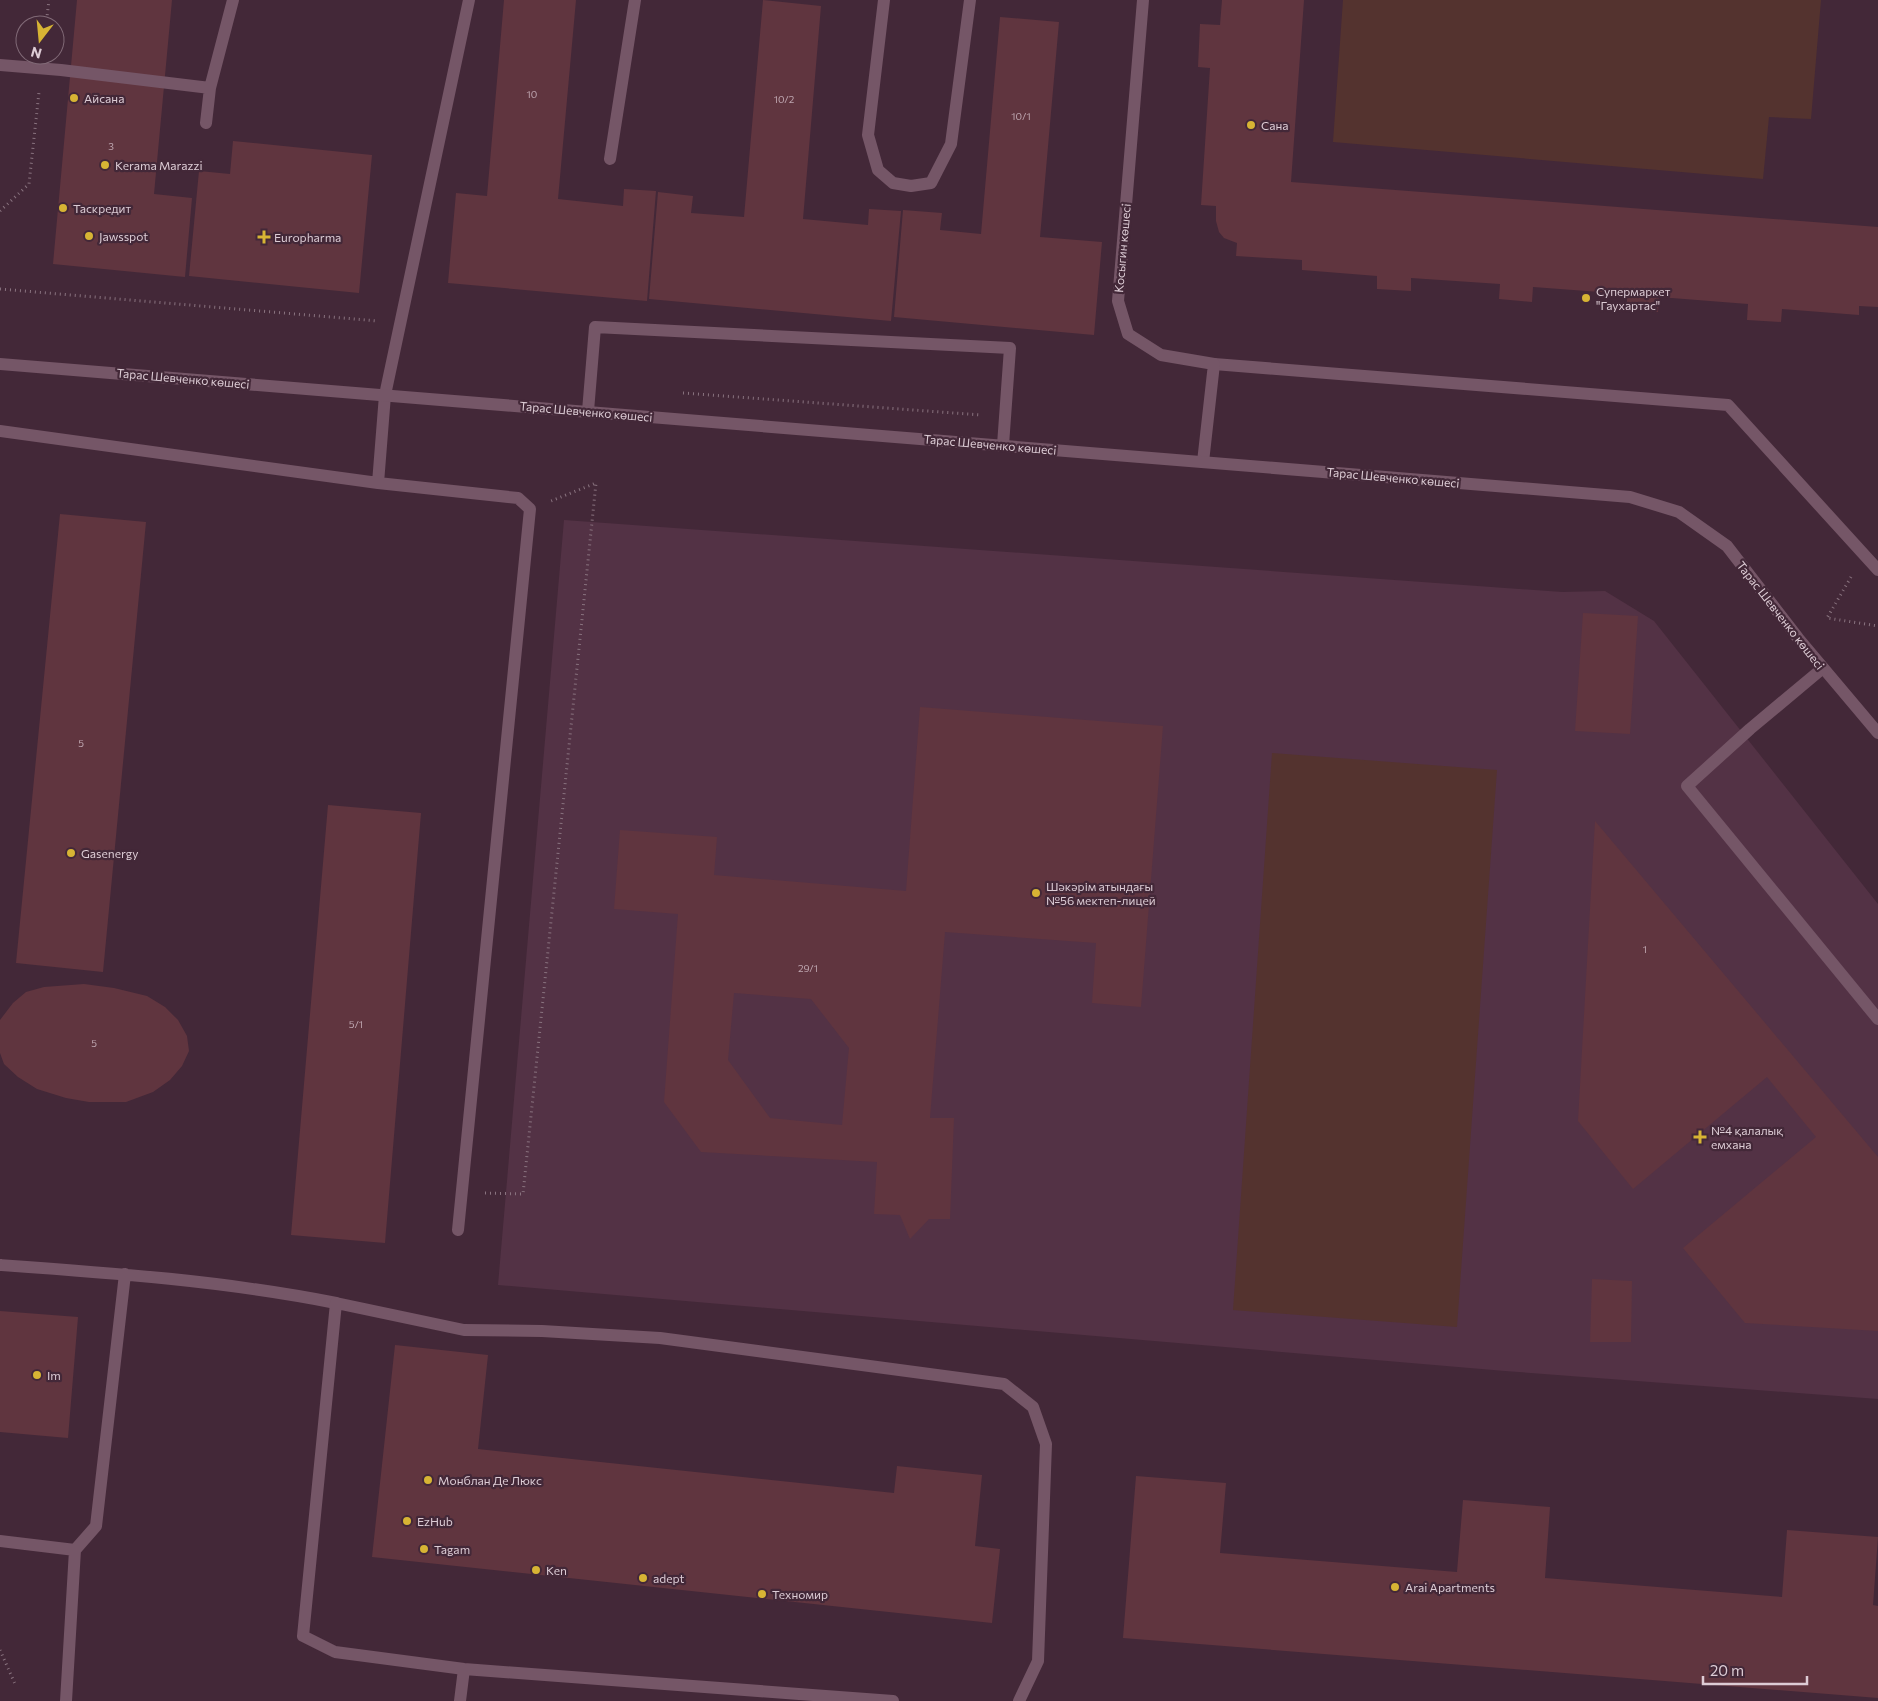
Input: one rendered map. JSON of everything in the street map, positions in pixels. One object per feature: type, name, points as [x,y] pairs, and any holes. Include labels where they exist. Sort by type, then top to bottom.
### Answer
[{"type":"street","points":[[206,123],[210,88],[233,0]]},
{"type":"street","points":[[378,483],[385,395],[469,0]]},
{"type":"street","points":[[610,159],[635,0]]},
{"type":"street","points":[[884,0],[868,135],[878,170],[893,183],[911,186],[931,183],[952,144],[970,0]]},
{"type":"street","name":"Косыгин көшесі","points":[[1143,0],[1118,301],[1128,334],[1161,355],[1214,364],[1728,405],[1878,570]]},
{"type":"street","points":[[0,65],[61,70],[210,88]]},
{"type":"street","points":[[588,411],[594,327],[1010,348],[1003,445]]},
{"type":"street","name":"Тарас Шевченко көшесі","points":[[0,364],[1630,497],[1679,512],[1727,546],[1823,668],[1878,734]]},
{"type":"street","points":[[1203,462],[1214,364]]},
{"type":"street","points":[[0,431],[378,483],[518,498],[530,509],[458,1230]]},
{"type":"street","points":[[1823,668],[1750,729],[1687,786],[1878,1019]]},
{"type":"street","points":[[0,1265],[125,1274],[276,1291],[464,1330],[542,1331],[660,1338],[1004,1384],[1033,1407],[1046,1444],[1038,1661],[1019,1701]]},
{"type":"street","points":[[66,1701],[75,1550],[96,1526],[125,1274]]},
{"type":"street","points":[[336,1303],[302,1636],[335,1652],[464,1669],[893,1701]]},
{"type":"street","points":[[0,1541],[75,1550]]},
{"type":"street","points":[[460,1701],[464,1669]]},
{"type":"path","points":[[47,15],[49,0]]},
{"type":"path","points":[[0,211],[29,184],[40,85]]},
{"type":"path","points":[[0,289],[401,322]]},
{"type":"path","points":[[676,392],[1004,417]]},
{"type":"path","points":[[462,1191],[523,1194],[596,483],[530,509]]},
{"type":"path","points":[[1864,555],[1827,618],[1878,626]]},
{"type":"path","points":[[0,1650],[15,1684]]},
{"type":"shaded area","points":[[1343,0],[1821,0],[1811,119],[1769,117],[1763,179],[1333,142]]},
{"type":"shaded area","name":"Шәкәрім атындағы №56 мектеп-лицей","points":[[564,520],[1562,592],[1605,591],[1654,621],[1878,904],[1878,1399],[1505,1371],[498,1285]]},
{"type":"shaded area","points":[[1272,753],[1497,770],[1457,1327],[1233,1310]]},
{"type":"building","points":[[77,0],[172,0],[154,194],[192,198],[185,277],[53,264]]},
{"type":"building","points":[[504,0],[576,0],[558,199],[623,206],[624,189],[656,191],[647,301],[448,283],[456,193],[487,196]]},
{"type":"building","points":[[763,0],[821,6],[803,219],[868,225],[869,209],[901,211],[891,321],[649,299],[658,192],[693,196],[691,213],[744,217]]},
{"type":"building","name":"Сана","points":[[1222,0],[1304,0],[1291,182],[1878,227],[1878,307],[1859,306],[1859,315],[1782,309],[1781,322],[1747,320],[1748,304],[1659,297],[1658,312],[1627,310],[1627,294],[1533,287],[1532,302],[1499,299],[1500,284],[1411,278],[1411,291],[1377,289],[1377,276],[1302,270],[1302,260],[1236,256],[1237,243],[1224,238],[1219,232],[1216,221],[1216,206],[1201,205],[1210,68],[1198,67],[1200,24],[1220,25]]},
{"type":"building","points":[[1000,17],[1059,22],[1040,237],[1102,242],[1094,335],[894,317],[903,210],[942,213],[940,230],[981,234]]},
{"type":"building","points":[[233,141],[372,155],[359,293],[189,276],[199,171],[230,174]]},
{"type":"building","points":[[60,514],[146,522],[103,972],[16,963]]},
{"type":"building","points":[[1583,613],[1638,616],[1630,734],[1575,731]]},
{"type":"building","points":[[920,707],[1163,726],[1141,1007],[1092,1003],[1096,943],[945,932],[930,1118],[954,1118],[950,1219],[929,1219],[910,1239],[900,1215],[874,1214],[877,1162],[701,1152],[664,1102],[678,914],[614,909],[620,830],[717,837],[714,875],[906,891]],"holes":[[[734,993],[811,999],[849,1048],[842,1125],[770,1118],[728,1060]]]},
{"type":"building","points":[[328,805],[421,813],[385,1243],[291,1235]]},
{"type":"building","points":[[1595,821],[1878,1157],[1878,1331],[1745,1323],[1683,1248],[1816,1137],[1767,1077],[1633,1189],[1578,1121]]},
{"type":"building","points":[[84,984],[114,988],[147,996],[165,1007],[178,1020],[187,1036],[189,1051],[182,1066],[170,1080],[153,1092],[126,1102],[89,1102],[66,1098],[37,1089],[18,1077],[4,1064],[0,1053],[0,1020],[13,1003],[26,992],[44,987]]},
{"type":"building","points":[[1592,1279],[1632,1281],[1631,1342],[1590,1342]]},
{"type":"building","name":"Im","points":[[0,1311],[78,1317],[68,1438],[0,1432]]},
{"type":"building","name":"Монблан Де Люкс","points":[[395,1345],[488,1355],[478,1449],[894,1493],[897,1466],[982,1475],[975,1546],[1000,1549],[992,1623],[372,1557]]},
{"type":"building","name":"Arai Apartments","points":[[1136,1476],[1226,1483],[1220,1553],[1457,1572],[1463,1500],[1550,1507],[1545,1578],[1782,1597],[1787,1530],[1878,1537],[1873,1605],[1878,1606],[1878,1698],[1123,1638]]},
{"type":"place","name":"Айсана","points":[[74,98]]},
{"type":"place","name":"Сана","points":[[1251,125]]},
{"type":"place","name":"Kerama Marazzi","points":[[105,165]]},
{"type":"place","name":"Таскредит","points":[[63,208]]},
{"type":"place","name":"Jawsspot","points":[[89,236]]},
{"type":"place","name":"Europharma","points":[[264,237]]},
{"type":"place","name":"Супермаркет \"Гаухартас\"","points":[[1586,298]]},
{"type":"place","name":"Gasenergy","points":[[71,853]]},
{"type":"place","name":"Шәкәрім атындағы №56 мектеп-лицей","points":[[1036,893]]},
{"type":"place","name":"№4 қалалық емхана","points":[[1700,1137]]},
{"type":"place","name":"Im","points":[[37,1375]]},
{"type":"place","name":"Монблан Де Люкс","points":[[428,1480]]},
{"type":"place","name":"EzHub","points":[[407,1521]]},
{"type":"place","name":"Tagam","points":[[424,1549]]},
{"type":"place","name":"Ken","points":[[536,1570]]},
{"type":"place","name":"adept","points":[[643,1578]]},
{"type":"place","name":"Arai Apartments","points":[[1395,1587]]},
{"type":"place","name":"Техномир","points":[[762,1594]]}]
